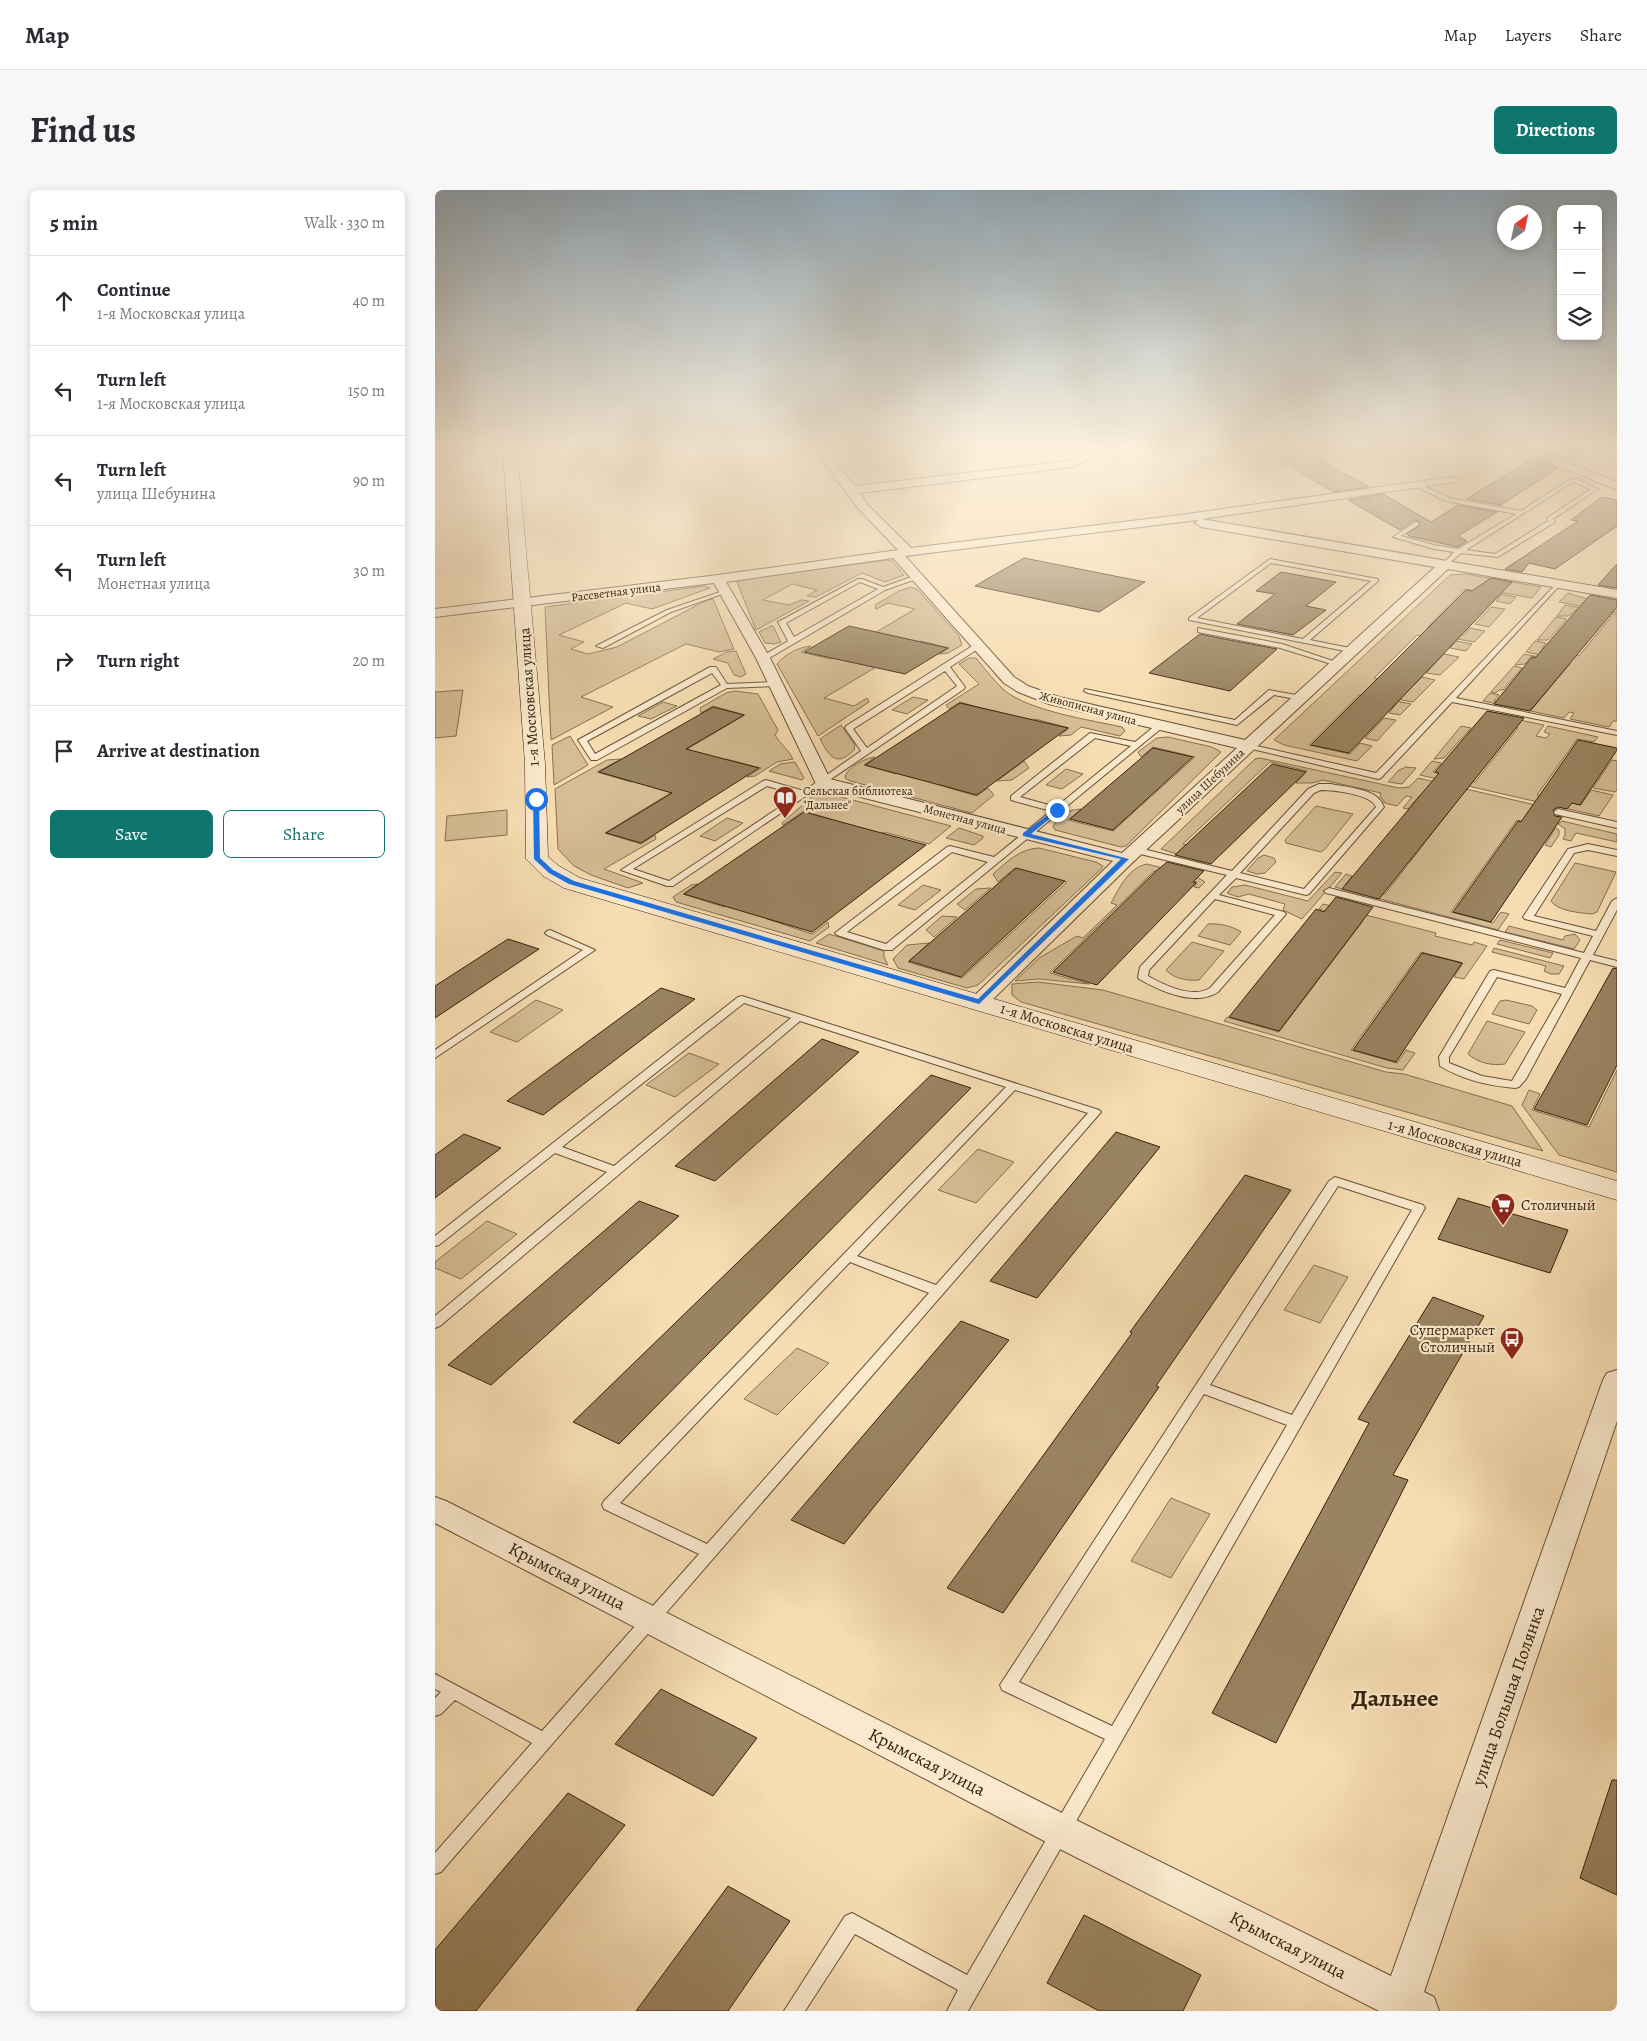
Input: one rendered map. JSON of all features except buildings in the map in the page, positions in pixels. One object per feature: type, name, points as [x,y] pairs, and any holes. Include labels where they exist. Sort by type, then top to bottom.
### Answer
[{"type":"street","points":[[517,535],[522,604]]},
{"type":"street","name":"Живописная улица","points":[[888,535],[902,552],[917,576],[1009,680],[1023,689],[1054,702],[1248,746]]},
{"type":"street","name":"Рассветная улица","points":[[435,613],[722,585],[902,552],[1045,535]]},
{"type":"street","points":[[1274,535],[1617,594]]},
{"type":"street","name":"улица Шебунина","points":[[979,1002],[1130,854],[1446,564]]},
{"type":"street","points":[[722,585],[763,658],[823,782]]},
{"type":"street","name":"1-я Московская улица","points":[[522,604],[535,764],[537,859],[551,871],[572,882],[1617,1191]]},
{"type":"street","name":"Монетная улица","points":[[823,782],[1026,835],[1130,854]]},
{"type":"street","name":"улица Большая Полянка","points":[[1407,2008],[1617,1380]]},
{"type":"street","name":"Крымская улица","points":[[435,1510],[652,1619],[1407,2008]]},
{"type":"lane","points":[[1399,535],[1396,537],[1409,542],[1496,556],[1530,535]]},
{"type":"lane","points":[[1446,564],[1459,550],[1485,535]]},
{"type":"lane","points":[[1304,642],[1377,580],[1271,561],[1191,619],[1304,642],[1352,651]]},
{"type":"lane","points":[[763,658],[883,589],[917,576]]},
{"type":"lane","points":[[792,641],[782,622],[860,580],[883,589]]},
{"type":"lane","points":[[1248,746],[1378,776],[1558,584]]},
{"type":"lane","points":[[600,646],[722,585]]},
{"type":"lane","points":[[1201,630],[1283,646],[1338,664]]},
{"type":"lane","points":[[866,752],[849,728],[980,645]]},
{"type":"lane","points":[[805,794],[766,783],[626,870],[670,884],[805,794],[823,782],[961,687],[946,668]]},
{"type":"lane","points":[[725,686],[713,669],[582,740],[594,758],[725,686],[776,684]]},
{"type":"lane","points":[[1088,690],[1237,722],[1272,692],[1301,698]]},
{"type":"lane","points":[[1450,699],[1617,733]]},
{"type":"lane","points":[[993,860],[950,849],[840,934],[888,948],[1159,727]]},
{"type":"lane","points":[[1057,810],[1014,798],[1093,735],[1136,745]]},
{"type":"lane","points":[[1130,854],[1234,874],[1306,892],[1380,807],[1378,801],[1371,796],[1331,787],[1319,787],[1311,791],[1234,874],[1213,896],[1144,970],[1143,977],[1152,983],[1191,995],[1204,995],[1214,990],[1281,914],[1213,896]]},
{"type":"lane","points":[[1558,812],[1617,825]]},
{"type":"lane","points":[[1599,935],[1527,917],[1571,851],[1577,847],[1587,846],[1617,853]]},
{"type":"lane","points":[[1329,891],[1617,964]]},
{"type":"lane","points":[[1569,992],[1494,972],[1444,1057],[1444,1064],[1455,1071],[1502,1084],[1515,1084],[1520,1079],[1569,992],[1617,901]]},
{"type":"lane","points":[[435,1055],[590,950],[550,933]]},
{"type":"lane","points":[[435,1242],[742,998],[1095,1112],[435,1866]]},
{"type":"lane","points":[[435,1323],[799,1017]]},
{"type":"lane","points":[[709,1552],[609,1505],[1013,1086]]},
{"type":"lane","points":[[554,1148],[616,1171]]},
{"type":"lane","points":[[957,2011],[1419,1208],[1335,1181],[1008,1685],[1115,1736]]},
{"type":"lane","points":[[848,1257],[938,1291]]},
{"type":"lane","points":[[1201,1387],[1295,1422]]},
{"type":"lane","points":[[435,1681],[544,1741]]},
{"type":"lane","points":[[435,1709],[453,1690]]},
{"type":"lane","points":[[794,2011],[852,1922],[971,1988]]},
{"type":"shaded area","points":[[886,560],[892,561],[904,575],[885,582],[862,573],[816,597],[807,596],[817,590],[792,584],[763,600],[789,605],[801,600],[809,601],[756,630],[737,582],[744,579]]},
{"type":"shaded area","points":[[1465,574],[1541,587],[1532,598],[1481,589],[1480,591],[1516,597],[1510,604],[1496,601],[1500,596],[1465,589],[1427,628],[1464,635],[1470,628],[1485,631],[1474,642],[1436,635],[1435,637],[1472,644],[1466,651],[1450,648],[1455,642],[1417,635],[1374,678],[1413,686],[1422,677],[1435,680],[1413,702],[1386,697],[1381,698],[1411,704],[1400,715],[1389,713],[1397,703],[1359,695],[1309,745],[1350,754],[1360,743],[1372,746],[1357,761],[1284,745],[1274,740],[1450,575]]},
{"type":"shaded area","points":[[704,586],[710,588],[652,609],[626,603],[559,635],[584,642],[571,649],[588,654],[617,647],[707,600],[713,599],[734,649],[719,652],[686,644],[581,697],[613,707],[551,740],[545,607]]},
{"type":"shaded area","points":[[911,587],[917,589],[959,636],[962,645],[948,653],[939,654],[949,648],[920,641],[824,698],[854,706],[867,698],[869,702],[818,736],[777,664],[793,652],[811,646],[801,652],[831,659],[915,609],[888,603],[876,609],[875,605],[899,591]]},
{"type":"shaded area","points":[[1568,593],[1617,608],[1617,613],[1559,602]]},
{"type":"shaded area","points":[[1565,605],[1617,615],[1617,721],[1613,721],[1609,727],[1570,719],[1574,713],[1569,712],[1564,718],[1483,701],[1490,693],[1499,695],[1494,701],[1532,709],[1570,664],[1531,656],[1525,664],[1515,665],[1524,654],[1554,660],[1555,658],[1526,652],[1535,641],[1546,643],[1542,649],[1579,656],[1611,617],[1576,610],[1569,616],[1557,616]]},
{"type":"shaded area","points":[[1491,607],[1505,609],[1489,627],[1475,624]]},
{"type":"shaded area","points":[[1556,617],[1567,619],[1548,640],[1537,640]]},
{"type":"shaded area","points":[[773,626],[781,642],[774,644],[765,643],[759,632]]},
{"type":"shaded area","points":[[736,651],[746,674],[741,677],[734,675],[728,663],[713,659],[727,652]]},
{"type":"shaded area","points":[[1444,654],[1459,657],[1440,675],[1426,673]]},
{"type":"shaded area","points":[[969,658],[976,658],[1004,690],[1028,704],[1060,714],[1122,727],[1125,731],[1120,736],[1081,727],[1071,735],[1059,736],[1069,728],[1035,719],[943,786],[976,796],[988,788],[994,795],[972,813],[850,781],[845,778],[846,774],[857,764],[875,757],[864,765],[896,774],[991,711],[960,702],[949,709],[946,705],[979,684],[959,664]]},
{"type":"shaded area","points":[[1514,666],[1522,668],[1503,690],[1499,690],[1496,693],[1491,692]]},
{"type":"shaded area","points":[[463,690],[456,736],[435,738],[435,692]]},
{"type":"shaded area","points":[[735,691],[758,694],[778,730],[775,735],[793,759],[777,762],[755,776],[747,777],[761,768],[726,759],[605,833],[641,844],[655,835],[656,839],[604,869],[643,883],[628,888],[591,875],[574,866],[558,849],[555,789],[607,760],[621,759],[597,772],[631,782],[745,715],[713,706],[701,713],[700,708],[726,693]]},
{"type":"shaded area","points":[[913,697],[928,700],[907,714],[892,710]]},
{"type":"shaded area","points":[[663,702],[677,706],[651,719],[638,716]]},
{"type":"shaded area","points":[[1505,717],[1544,725],[1536,736],[1546,738],[1550,734],[1544,732],[1548,726],[1598,737],[1594,742],[1577,739],[1537,795],[1581,805],[1591,790],[1613,795],[1599,816],[1420,775],[1432,761],[1441,763],[1433,772],[1475,782],[1518,728],[1500,724]]},
{"type":"shaded area","points":[[1384,718],[1396,720],[1377,741],[1365,738]]},
{"type":"shaded area","points":[[841,725],[855,745],[854,750],[848,755],[838,759],[830,755],[820,739]]},
{"type":"shaded area","points":[[1461,726],[1471,728],[1444,758],[1434,759]]},
{"type":"shaded area","points":[[570,736],[588,765],[554,785],[552,745]]},
{"type":"shaded area","points":[[1168,737],[1212,747],[1221,752],[1126,846],[1121,847],[1055,830],[1053,827],[1061,816],[1072,810],[1081,809],[1068,820],[1113,831],[1195,757],[1153,747],[1141,757],[1138,752],[1157,738]]},
{"type":"shaded area","points":[[1260,758],[1399,788],[1409,787],[1418,778],[1553,809],[1548,818],[1550,823],[1559,830],[1559,835],[1551,847],[1545,845],[1555,829],[1517,820],[1451,912],[1493,923],[1501,912],[1509,914],[1498,930],[1335,887],[1346,874],[1352,876],[1345,885],[1385,894],[1455,804],[1419,796],[1408,809],[1403,808],[1412,797],[1406,796],[1397,806],[1385,803],[1380,796],[1381,793],[1323,780],[1312,783],[1296,783],[1307,771],[1270,762],[1183,844],[1189,846],[1180,855],[1161,849],[1255,759]]},
{"type":"shaded area","points":[[1612,760],[1617,761],[1617,790],[1615,792],[1593,788]]},
{"type":"shaded area","points":[[1024,761],[1029,768],[1012,780],[997,781]]},
{"type":"shaded area","points":[[795,762],[804,778],[802,780],[769,771],[780,764]]},
{"type":"shaded area","points":[[1406,767],[1416,768],[1402,784],[1388,782],[1399,770]]},
{"type":"shaded area","points":[[1066,769],[1083,774],[1062,789],[1046,785]]},
{"type":"shaded area","points":[[820,793],[951,826],[929,844],[884,832],[767,919],[812,934],[828,922],[829,927],[810,941],[676,902],[673,897],[691,885],[698,884],[683,894],[724,907],[844,823],[804,811],[783,825],[782,823],[814,795]]},
{"type":"shaded area","points":[[1316,806],[1353,814],[1321,852],[1286,843],[1285,840]]},
{"type":"shaded area","points":[[507,810],[507,835],[445,841],[447,816]]},
{"type":"shaded area","points":[[727,818],[743,823],[715,841],[700,836]]},
{"type":"shaded area","points":[[1562,821],[1617,834],[1617,842],[1576,833],[1571,841],[1563,839],[1565,829],[1558,824]]},
{"type":"shaded area","points":[[959,828],[983,836],[983,838],[974,845],[946,838]]},
{"type":"shaded area","points":[[1039,848],[1096,862],[1103,866],[978,985],[967,988],[898,968],[893,959],[907,945],[929,943],[908,962],[962,978],[1067,882],[1015,868],[998,882],[993,874],[1003,865],[1025,851]]},
{"type":"shaded area","points":[[1264,855],[1274,858],[1276,862],[1265,873],[1257,874],[1247,871],[1258,858]]},
{"type":"shaded area","points":[[1575,863],[1616,872],[1597,912],[1592,914],[1564,909],[1551,901]]},
{"type":"shaded area","points":[[1147,864],[1197,877],[1205,882],[1199,888],[1194,887],[1197,882],[1154,871],[1050,973],[1089,984],[1039,979],[1015,981],[1039,958],[1077,936],[1083,938],[1117,905],[1111,903],[1130,874],[1140,866]]},
{"type":"shaded area","points":[[1335,872],[1342,873],[1302,919],[1283,910],[1285,904],[1249,894],[1238,897],[1227,893],[1232,887],[1245,885],[1308,901]]},
{"type":"shaded area","points":[[923,885],[941,890],[915,910],[898,905]]},
{"type":"shaded area","points":[[991,888],[965,910],[957,904],[976,889]]},
{"type":"shaded area","points":[[1323,904],[1436,933],[1435,936],[1472,945],[1474,942],[1487,946],[1464,979],[1454,977],[1463,963],[1421,952],[1351,1050],[1397,1063],[1406,1050],[1415,1053],[1403,1070],[1387,1068],[1224,1021],[1227,1017],[1279,1032],[1363,921],[1319,909]]},
{"type":"shaded area","points":[[942,916],[957,917],[934,937],[926,930]]},
{"type":"shaded area","points":[[1208,924],[1225,925],[1241,932],[1230,945],[1198,936]]},
{"type":"shaded area","points":[[1509,926],[1563,940],[1565,936],[1575,934],[1580,940],[1574,949],[1505,932]]},
{"type":"shaded area","points":[[829,934],[884,951],[884,957],[888,965],[816,943]]},
{"type":"shaded area","points":[[1500,940],[1553,953],[1550,958],[1497,944]]},
{"type":"shaded area","points":[[1192,942],[1224,951],[1199,980],[1181,979],[1173,976],[1166,970]]},
{"type":"shaded area","points":[[1494,948],[1564,966],[1559,974],[1551,974],[1544,971],[1546,966],[1492,952]]},
{"type":"shaded area","points":[[1038,982],[1103,990],[1386,1072],[1404,1074],[1512,1106],[1543,1151],[1021,1002],[1012,995],[1012,984]]},
{"type":"shaded area","points":[[536,1000],[563,1010],[517,1042],[490,1032]]},
{"type":"shaded area","points":[[1506,1000],[1532,1006],[1537,1010],[1529,1024],[1492,1014],[1500,1001]]},
{"type":"shaded area","points":[[1487,1021],[1525,1032],[1505,1064],[1485,1063],[1476,1060],[1468,1054]]},
{"type":"shaded area","points":[[689,1053],[719,1064],[675,1097],[646,1085]]},
{"type":"shaded area","points":[[1617,1070],[1617,1172],[1559,1155],[1522,1105],[1529,1090],[1540,1094],[1532,1110],[1589,1127]]},
{"type":"shaded area","points":[[978,1149],[1014,1162],[976,1203],[938,1190]]},
{"type":"shaded area","points":[[487,1221],[517,1234],[461,1279],[435,1268],[435,1262]]},
{"type":"shaded area","points":[[1314,1265],[1348,1277],[1320,1323],[1284,1310]]},
{"type":"shaded area","points":[[797,1348],[829,1363],[777,1415],[744,1399]]},
{"type":"shaded area","points":[[1171,1498],[1210,1514],[1171,1578],[1131,1561]]},
{"type":"place","name":"Сельская библиотека \"Дальнее\"","points":[[785,819]]},
{"type":"place","name":"Столичный","points":[[1503,1226]]},
{"type":"place","name":"Супермаркет Столичный","points":[[1512,1360]]},
{"type":"district","name":"Дальнее","points":[[1395,1698]]},
{"type":"route","points":[[536,799],[537,859],[551,871],[572,882],[979,1002],[1126,859],[1026,835],[1057,810]]}]
